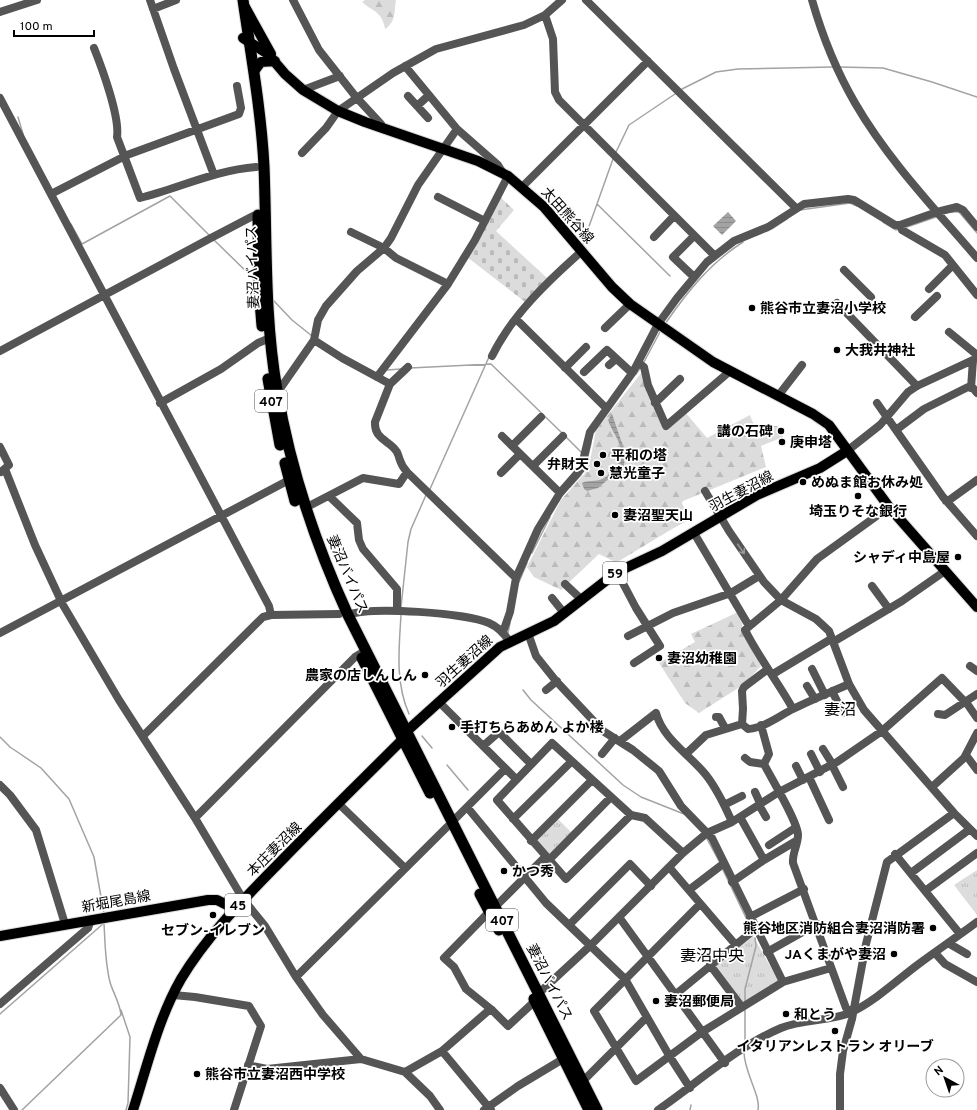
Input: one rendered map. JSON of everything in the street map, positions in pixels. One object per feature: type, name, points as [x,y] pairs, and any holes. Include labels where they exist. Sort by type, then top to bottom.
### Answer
[{"type":"highway","name":"妻沼バイパス","points":[[242,2],[254,119],[256,167],[261,214]]},
{"type":"highway","name":"妻沼バイパス","points":[[247,41],[255,70],[262,130],[259,289],[285,433],[305,508],[344,614],[360,654],[405,735]]},
{"type":"highway","name":"妻沼バイパス","points":[[267,339],[270,397],[289,480],[312,550],[492,910],[597,1110]]},
{"type":"highway","name":"妻沼バイパス","points":[[537,997],[563,1059],[589,1110]]},
{"type":"main road","points":[[242,2],[275,61],[261,62],[255,70]]},
{"type":"main road","name":"太田熊谷線","points":[[247,41],[264,51],[275,61],[285,74],[303,90],[338,111],[506,174],[544,207],[612,287],[630,304],[729,372],[778,396],[825,422],[847,451]]},
{"type":"main road","points":[[847,451],[889,507],[977,607]]},
{"type":"main road","name":"羽生妻沼線","points":[[405,735],[491,654],[509,641],[554,621],[616,572],[662,551],[764,492],[820,468],[847,451]]},
{"type":"main road","name":"本庄妻沼線","points":[[133,1110],[162,1022],[173,995],[193,961],[243,899],[405,735]]},
{"type":"main road","name":"新堀尾島線","points":[[0,936],[208,900],[217,900],[235,909]]},
{"type":"street","points":[[0,12],[37,0]]},
{"type":"street","points":[[150,0],[214,174]]},
{"type":"street","points":[[153,9],[176,0]]},
{"type":"street","points":[[293,0],[319,50],[356,97],[381,124],[382,128]]},
{"type":"street","points":[[302,153],[326,128],[338,111],[356,97],[406,66],[436,49],[511,30],[545,15],[562,0]]},
{"type":"street","points":[[586,0],[796,208]]},
{"type":"street","points":[[812,0],[840,73],[855,103],[893,158],[939,215],[977,258]]},
{"type":"street","points":[[545,15],[552,39],[555,92],[559,100],[714,255]]},
{"type":"street","points":[[94,48],[110,98],[118,130],[117,137],[140,198],[170,190],[214,174],[256,167]]},
{"type":"street","points":[[522,187],[648,61]]},
{"type":"street","points":[[377,377],[448,284],[475,240],[506,174],[498,165],[457,129],[406,66]]},
{"type":"street","points":[[303,90],[340,76]]},
{"type":"street","points":[[51,194],[124,156],[240,113],[241,108],[237,86]]},
{"type":"street","points":[[417,106],[430,95]]},
{"type":"street","points":[[408,96],[428,118]]},
{"type":"street","points":[[0,98],[105,295],[160,403],[269,606],[271,615]]},
{"type":"street","points":[[277,389],[282,386],[314,340],[318,320],[326,306],[358,271],[384,248],[391,238],[418,185],[457,129]]},
{"type":"street","points":[[438,197],[485,221]]},
{"type":"street","points":[[503,632],[510,612],[516,578],[538,529],[560,493],[581,469],[590,432],[632,374],[642,365],[663,327],[694,277],[714,255],[734,240],[768,227],[804,204],[848,199],[859,203],[895,225],[939,215],[957,207],[963,210],[977,227]]},
{"type":"street","points":[[0,350],[261,214]]},
{"type":"street","points":[[654,237],[674,216]]},
{"type":"street","points":[[900,225],[902,230],[945,255],[977,295]]},
{"type":"street","points":[[350,232],[384,248],[396,258],[448,284]]},
{"type":"street","points":[[694,236],[673,257],[694,277]]},
{"type":"street","points":[[492,356],[503,335],[539,292],[582,251]]},
{"type":"street","points":[[928,289],[953,265]]},
{"type":"street","points":[[844,270],[871,297]]},
{"type":"street","points":[[915,317],[937,296]]},
{"type":"street","points":[[837,303],[917,386]]},
{"type":"street","points":[[605,328],[630,304]]},
{"type":"street","points":[[516,319],[606,408]]},
{"type":"street","points":[[948,332],[976,358]]},
{"type":"street","points":[[160,403],[221,369],[267,339]]},
{"type":"street","points":[[314,340],[342,358],[390,384]]},
{"type":"street","points":[[565,368],[586,347]]},
{"type":"street","points":[[888,355],[896,348]]},
{"type":"street","points":[[584,372],[607,350],[632,374]]},
{"type":"street","points":[[847,451],[887,417],[908,392],[917,386],[976,358]]},
{"type":"street","points":[[896,430],[924,409],[968,387],[974,390],[976,358]]},
{"type":"street","points":[[609,366],[616,359]]},
{"type":"street","points":[[642,365],[655,403],[666,426],[729,372]]},
{"type":"street","points":[[778,396],[802,365]]},
{"type":"street","points":[[408,367],[390,384],[375,422],[375,428],[382,440],[396,451],[400,465],[516,578]]},
{"type":"street","points":[[655,403],[680,379]]},
{"type":"street","points":[[877,403],[919,465],[946,501],[977,536]]},
{"type":"street","points":[[512,446],[541,417]]},
{"type":"street","points":[[502,436],[560,493]]},
{"type":"street","points":[[533,466],[563,436]]},
{"type":"street","points":[[0,447],[9,465],[2,471],[35,545],[62,599],[119,700],[144,735],[243,899],[265,926],[296,977],[323,1015],[360,1059]]},
{"type":"street","points":[[501,473],[520,454]]},
{"type":"street","points":[[305,508],[363,478],[399,484],[407,472]]},
{"type":"street","points":[[0,633],[289,480]]},
{"type":"street","points":[[946,501],[977,480]]},
{"type":"street","points":[[705,491],[719,517],[759,576],[781,600],[822,623],[829,631],[849,684],[864,710],[954,813],[977,836]]},
{"type":"street","points":[[330,496],[357,524],[359,540],[363,548],[397,589],[396,611]]},
{"type":"street","points":[[793,709],[771,672],[758,654],[746,630],[781,600],[817,559],[889,507]]},
{"type":"street","points":[[694,533],[731,593],[749,626]]},
{"type":"street","points":[[616,572],[660,646],[634,663]]},
{"type":"street","points":[[742,724],[742,692],[744,687],[889,609],[945,572]]},
{"type":"street","points":[[628,636],[673,613],[731,593],[759,576]]},
{"type":"street","points":[[566,584],[582,600]]},
{"type":"street","points":[[872,586],[889,609]]},
{"type":"street","points":[[552,598],[564,614]]},
{"type":"street","points":[[144,735],[263,617],[271,615],[344,614],[396,611],[472,618],[488,623],[503,632],[509,641]]},
{"type":"street","points":[[528,633],[536,656],[544,672],[557,682],[603,731],[618,740],[659,771],[681,806],[710,831],[723,864],[783,982]]},
{"type":"street","points":[[195,818],[355,657],[360,654]]},
{"type":"street","points":[[970,666],[977,672]]},
{"type":"street","points":[[812,669],[843,713]]},
{"type":"street","points":[[610,798],[547,859],[524,878],[444,958],[454,966],[466,989],[492,1010],[508,1026],[620,917],[669,866],[710,831],[732,822],[779,792],[820,772],[855,750],[882,731],[942,678],[965,702],[977,718]]},
{"type":"street","points":[[546,690],[557,682]]},
{"type":"street","points":[[742,724],[748,729],[761,725],[849,684]]},
{"type":"street","points":[[807,686],[815,700]]},
{"type":"street","points":[[938,714],[945,715],[977,694]]},
{"type":"street","points":[[439,702],[516,779]]},
{"type":"street","points":[[602,754],[618,740],[656,713],[665,733],[687,753],[708,778],[732,822]]},
{"type":"street","points":[[716,717],[719,717],[726,728]]},
{"type":"street","points":[[687,753],[703,737],[726,728],[742,724]]},
{"type":"street","points":[[761,725],[769,754],[764,764]]},
{"type":"street","points":[[482,746],[499,732],[531,764]]},
{"type":"street","points":[[932,787],[966,755],[977,733]]},
{"type":"street","points":[[631,815],[566,879],[531,841],[497,800],[552,743],[610,798],[631,815],[645,818],[683,853]]},
{"type":"street","points":[[849,743],[855,750]]},
{"type":"street","points":[[823,749],[842,787]]},
{"type":"street","points":[[811,754],[820,772]]},
{"type":"street","points":[[966,755],[977,770]]},
{"type":"street","points":[[745,758],[750,762],[764,764]]},
{"type":"street","points":[[513,819],[571,762]]},
{"type":"street","points":[[764,764],[779,792],[798,835],[793,863],[817,924],[846,1008],[852,1012]]},
{"type":"street","points":[[796,766],[806,779],[829,820]]},
{"type":"street","points":[[296,977],[505,769]]},
{"type":"street","points":[[531,841],[592,780]]},
{"type":"street","points":[[0,785],[10,795],[36,830],[65,924]]},
{"type":"street","points":[[755,792],[766,817]]},
{"type":"street","points":[[724,805],[742,796]]},
{"type":"street","points":[[338,803],[405,868]]},
{"type":"street","points":[[467,807],[546,903],[625,979],[670,1057],[690,1088]]},
{"type":"street","points":[[840,1110],[839,1093],[841,1060],[851,1023],[866,944],[887,862],[895,854],[954,813]]},
{"type":"street","points":[[740,817],[764,860]]},
{"type":"street","points":[[769,845],[795,828]]},
{"type":"street","points":[[911,873],[970,829]]},
{"type":"street","points":[[732,882],[764,860],[796,841]]},
{"type":"street","points":[[925,891],[977,853]]},
{"type":"street","points":[[895,854],[960,934]]},
{"type":"street","points":[[569,925],[630,864],[651,886]]},
{"type":"street","points":[[689,890],[723,864]]},
{"type":"street","points":[[669,866],[735,944]]},
{"type":"street","points":[[750,917],[804,889]]},
{"type":"street","points":[[700,904],[594,1011],[616,1050],[636,1081],[702,1032],[741,1006],[783,982],[831,968]]},
{"type":"street","points":[[620,917],[725,1063]]},
{"type":"street","points":[[0,1004],[88,928],[92,920]]},
{"type":"street","points":[[658,1110],[754,1043],[782,1028],[852,1012],[885,991],[948,942],[977,922]]},
{"type":"street","points":[[767,952],[817,924]]},
{"type":"street","points":[[676,994],[710,964],[756,929]]},
{"type":"street","points":[[948,942],[967,954]]},
{"type":"street","points":[[935,953],[945,964],[977,982]]},
{"type":"street","points":[[710,964],[741,1006]]},
{"type":"street","points":[[173,995],[249,1006],[261,1026],[234,1110]]},
{"type":"street","points":[[405,1072],[442,1051],[488,1011],[492,1010]]},
{"type":"street","points":[[583,1081],[616,1050],[647,1017]]},
{"type":"street","points":[[442,1051],[488,1109],[518,1086],[563,1059]]},
{"type":"street","points":[[248,1065],[267,1069],[360,1059],[405,1072],[430,1096],[440,1110]]},
{"type":"street","points":[[0,1088],[14,1110]]},
{"type":"green space","points":[[365,0],[396,0],[393,20],[389,26],[385,29],[384,23],[379,15],[362,2]]},
{"type":"green space","points":[[500,197],[514,210],[496,231],[547,278],[525,302],[467,257]]},
{"type":"green space","points":[[642,372],[653,407],[664,429],[685,412],[707,438],[750,415],[754,426],[777,426],[783,437],[761,446],[766,467],[683,501],[682,503],[689,520],[619,561],[615,562],[599,554],[561,590],[534,577],[527,567],[561,500],[585,473],[590,461],[596,430]]},
{"type":"green space","points":[[738,612],[743,620],[742,627],[761,666],[743,685],[699,713],[685,703],[659,663],[695,642],[691,634]]},
{"type":"green space","points":[[557,818],[572,833],[549,857],[535,840]]},
{"type":"green space","points":[[977,870],[977,915],[954,885]]},
{"type":"green space","points":[[752,934],[778,980],[742,1004],[713,965]]},
{"type":"shaded area","points":[[728,212],[736,221],[722,235],[713,226]]},
{"type":"shaded area","points":[[612,414],[625,452],[624,466],[598,488],[587,491],[584,489],[582,483],[600,480],[607,476],[615,469],[620,459],[621,448],[608,420]]},
{"type":"waterway","points":[[682,89],[716,72],[738,69],[833,67]]},
{"type":"waterway","points":[[839,67],[883,68],[977,97]]},
{"type":"waterway","points":[[616,152],[629,125],[675,94]]},
{"type":"waterway","points":[[18,117],[23,134]]},
{"type":"waterway","points":[[582,246],[613,159]]},
{"type":"waterway","points":[[71,224],[82,244],[170,196],[210,236]]},
{"type":"waterway","points":[[800,210],[850,203],[857,206]]},
{"type":"waterway","points":[[597,204],[670,276]]},
{"type":"waterway","points":[[951,212],[959,212],[977,233]]},
{"type":"waterway","points":[[904,228],[936,217]]},
{"type":"waterway","points":[[772,229],[787,219]]},
{"type":"waterway","points":[[883,222],[896,230],[898,229]]},
{"type":"waterway","points":[[214,240],[253,278]]},
{"type":"waterway","points":[[665,324],[700,279],[720,259],[743,242]]},
{"type":"waterway","points":[[274,301],[292,320],[312,336]]},
{"type":"waterway","points":[[644,362],[661,330]]},
{"type":"waterway","points":[[430,489],[489,357]]},
{"type":"waterway","points":[[410,368],[491,364],[562,433]]},
{"type":"waterway","points":[[636,374],[641,367]]},
{"type":"waterway","points":[[387,370],[401,369]]},
{"type":"waterway","points":[[566,437],[581,452]]},
{"type":"waterway","points":[[585,469],[591,443]]},
{"type":"waterway","points":[[570,487],[581,475]]},
{"type":"waterway","points":[[401,607],[408,542],[411,529],[426,495]]},
{"type":"waterway","points":[[532,553],[550,517]]},
{"type":"waterway","points":[[519,582],[527,563]]},
{"type":"waterway","points":[[401,615],[399,653],[400,678],[409,714]]},
{"type":"waterway","points":[[508,633],[510,623]]},
{"type":"waterway","points":[[523,690],[531,700],[623,785],[641,797],[684,814]]},
{"type":"waterway","points":[[422,736],[432,748]]},
{"type":"waterway","points":[[0,737],[10,747],[41,768],[69,799],[94,857],[104,914]]},
{"type":"waterway","points":[[447,765],[468,790]]},
{"type":"waterway","points":[[707,839],[719,861]]},
{"type":"waterway","points":[[723,870],[750,926]]},
{"type":"waterway","points":[[22,1110],[121,1015],[108,975],[104,922]]},
{"type":"waterway","points":[[0,1014],[104,923]]},
{"type":"waterway","points":[[745,1002],[745,989],[756,946],[755,938]]},
{"type":"waterway","points":[[121,1010],[130,1037],[128,1103],[126,1110]]},
{"type":"waterway","points":[[745,1010],[745,1044]]},
{"type":"waterway","points":[[744,1052],[747,1068],[757,1098],[758,1110]]},
{"type":"waterway","points":[[690,1110],[691,1105]]},
{"type":"place","name":"熊谷市立妻沼小学校","points":[[752,308]]},
{"type":"place","name":"大我井神社","points":[[837,350]]},
{"type":"place","name":"講の石碑","points":[[781,431]]},
{"type":"place","name":"庚申塔","points":[[782,442]]},
{"type":"place","name":"平和の塔","points":[[603,455]]},
{"type":"place","name":"弁財天","points":[[597,464]]},
{"type":"place","name":"慧光童子","points":[[601,473]]},
{"type":"place","name":"めぬま館お休み処","points":[[803,482]]},
{"type":"place","name":"埼玉りそな銀行","points":[[858,496]]},
{"type":"place","name":"妻沼聖天山","points":[[615,515]]},
{"type":"place","name":"シャディ中島屋","points":[[958,557]]},
{"type":"place","name":"妻沼幼稚園","points":[[659,658]]},
{"type":"place","name":"農家の店しんしん","points":[[425,675]]},
{"type":"place","name":"手打ちらあめん よか楼","points":[[452,727]]},
{"type":"place","name":"かつ秀","points":[[504,871]]},
{"type":"place","name":"セブン-イレブン","points":[[213,915]]},
{"type":"place","name":"熊谷地区消防組合妻沼消防署","points":[[933,928]]},
{"type":"place","name":"JAくまがや妻沼","points":[[894,954]]},
{"type":"place","name":"妻沼郵便局","points":[[656,1001]]},
{"type":"place","name":"和とう","points":[[786,1014]]},
{"type":"place","name":"イタリアンレストラン オリーブ","points":[[835,1031]]},
{"type":"place","name":"熊谷市立妻沼西中学校","points":[[197,1074]]},
{"type":"district","name":"妻沼","points":[[840,709]]},
{"type":"district","name":"妻沼中央","points":[[712,955]]}]
